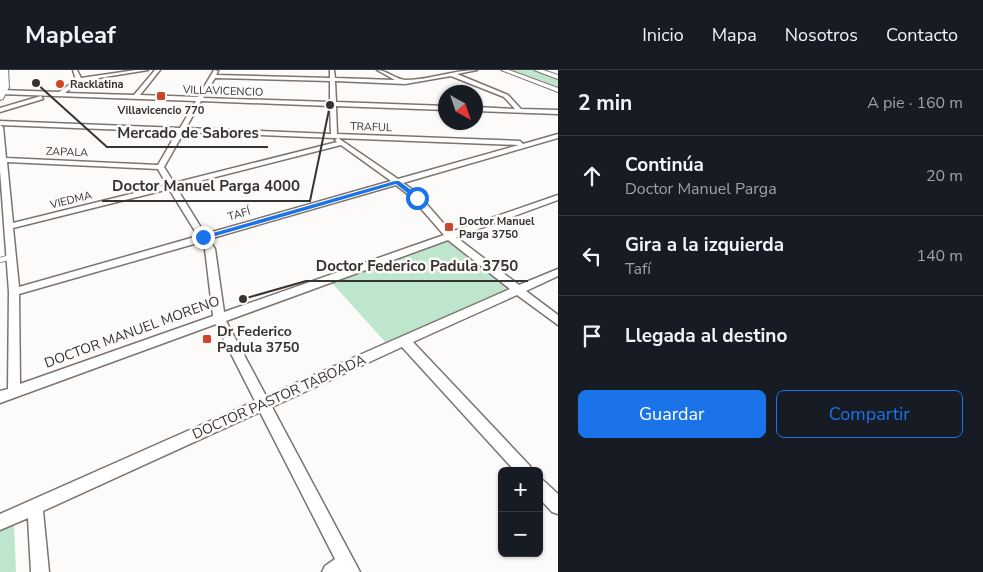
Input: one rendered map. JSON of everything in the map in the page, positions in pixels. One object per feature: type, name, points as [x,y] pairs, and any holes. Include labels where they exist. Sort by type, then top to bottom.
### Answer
[{"type":"main road","points":[[1,94],[4,70]]},
{"type":"street","points":[[75,70],[79,80]]},
{"type":"street","points":[[0,110],[55,95],[79,80],[146,70]]},
{"type":"street","points":[[135,98],[158,70]]},
{"type":"street","points":[[216,70],[160,166],[203,237],[212,257],[219,319],[262,405],[349,567],[331,572]]},
{"type":"street","points":[[274,78],[276,70]]},
{"type":"street","points":[[332,70],[334,136],[397,182],[423,204],[449,236],[558,321]]},
{"type":"street","points":[[378,70],[405,82]]},
{"type":"street","points":[[442,70],[506,96],[520,111]]},
{"type":"street","points":[[212,76],[405,82],[475,70]]},
{"type":"street","points":[[504,70],[558,90]]},
{"type":"street","points":[[537,70],[558,77]]},
{"type":"street","name":"VILLAVICENCIO","points":[[1,94],[438,108]]},
{"type":"street","points":[[0,110],[24,94]]},
{"type":"street","points":[[483,109],[558,112]]},
{"type":"street","name":"TRAFUL","points":[[0,123],[532,143]]},
{"type":"street","points":[[0,127],[14,292],[14,392]]},
{"type":"street","name":"TAFÍ","points":[[14,292],[558,136]]},
{"type":"street","points":[[543,140],[558,147]]},
{"type":"street","name":"VIEDMA","points":[[8,227],[343,144]]},
{"type":"street","name":"ZAPALA","points":[[4,160],[160,166]]},
{"type":"street","name":"DOCTOR MANUEL MORENO","points":[[0,397],[558,197]]},
{"type":"street","name":"DOCTOR PASTOR TABOADA","points":[[0,522],[558,272]]},
{"type":"street","points":[[404,341],[521,467]]},
{"type":"street","points":[[543,490],[558,506]]},
{"type":"street","points":[[35,507],[40,572]]},
{"type":"lane","points":[[0,260],[11,257]]},
{"type":"green space","points":[[504,70],[537,70],[558,77],[558,90]]},
{"type":"green space","points":[[447,240],[512,289],[386,343],[332,283]]},
{"type":"green space","points":[[14,525],[16,572],[0,572],[0,531]]},
{"type":"place","name":"Mercado de Sabores","points":[[36,83]]},
{"type":"place","name":"Racklatina","points":[[60,84]]},
{"type":"place","name":"Villavicencio 770","points":[[161,96]]},
{"type":"place","name":"Doctor Manuel Parga 4000","points":[[330,105]]},
{"type":"place","name":"Doctor Manuel Parga 3750","points":[[449,227]]},
{"type":"place","name":"Doctor Federico Padula 3750","points":[[243,299]]},
{"type":"place","name":"Dr Federico Padula 3750","points":[[207,339]]},
{"type":"route","points":[[203,237],[397,182],[417,198]]}]
